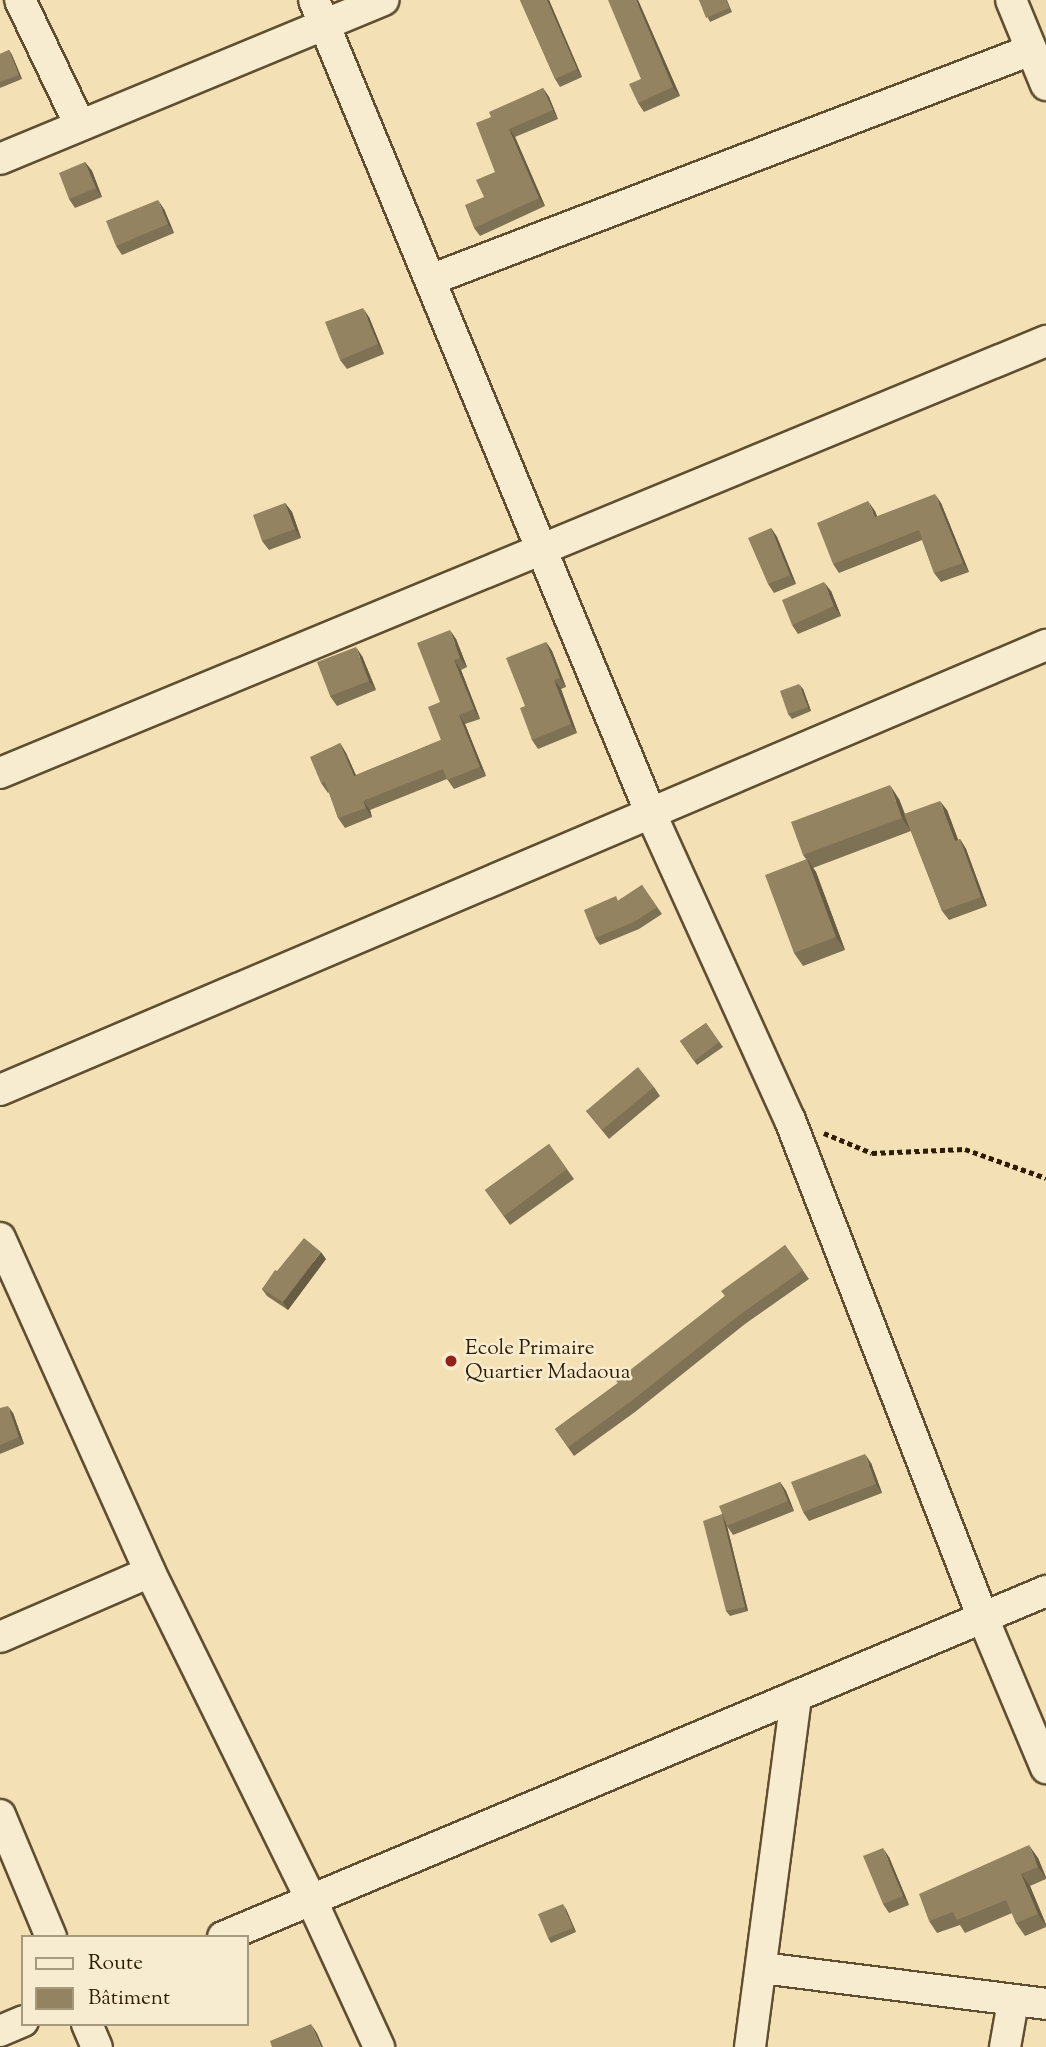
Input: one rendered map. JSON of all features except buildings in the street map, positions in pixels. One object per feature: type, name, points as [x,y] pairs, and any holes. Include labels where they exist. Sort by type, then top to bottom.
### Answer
[{"type":"street","points":[[20,0],[80,125]]},
{"type":"street","points":[[0,159],[80,125],[319,12],[383,0]]},
{"type":"street","points":[[1011,0],[1046,85]]},
{"type":"street","points":[[319,12],[651,814],[790,1120],[984,1618],[1046,1768]]},
{"type":"street","points":[[430,281],[1031,50]]},
{"type":"street","points":[[0,773],[1046,341]]},
{"type":"street","points":[[0,1090],[1046,645]]},
{"type":"street","points":[[0,1238],[150,1572],[312,1899],[379,2047]]},
{"type":"street","points":[[0,1637],[150,1572]]},
{"type":"street","points":[[228,1935],[1046,1591]]},
{"type":"street","points":[[750,2047],[796,1696]]},
{"type":"street","points":[[0,1815],[6,1847],[50,1935]]},
{"type":"street","points":[[762,1968],[1013,2002],[1046,2004]]},
{"type":"street","points":[[1005,2047],[1013,2002]]},
{"type":"street","points":[[0,2031],[21,2022]]},
{"type":"street","points":[[89,2026],[97,2047]]},
{"type":"path","points":[[790,1120],[872,1153],[965,1149],[1046,1178]]},
{"type":"place","name":"Ecole Primaire Quartier Madaoua","points":[[451,1361]]}]
